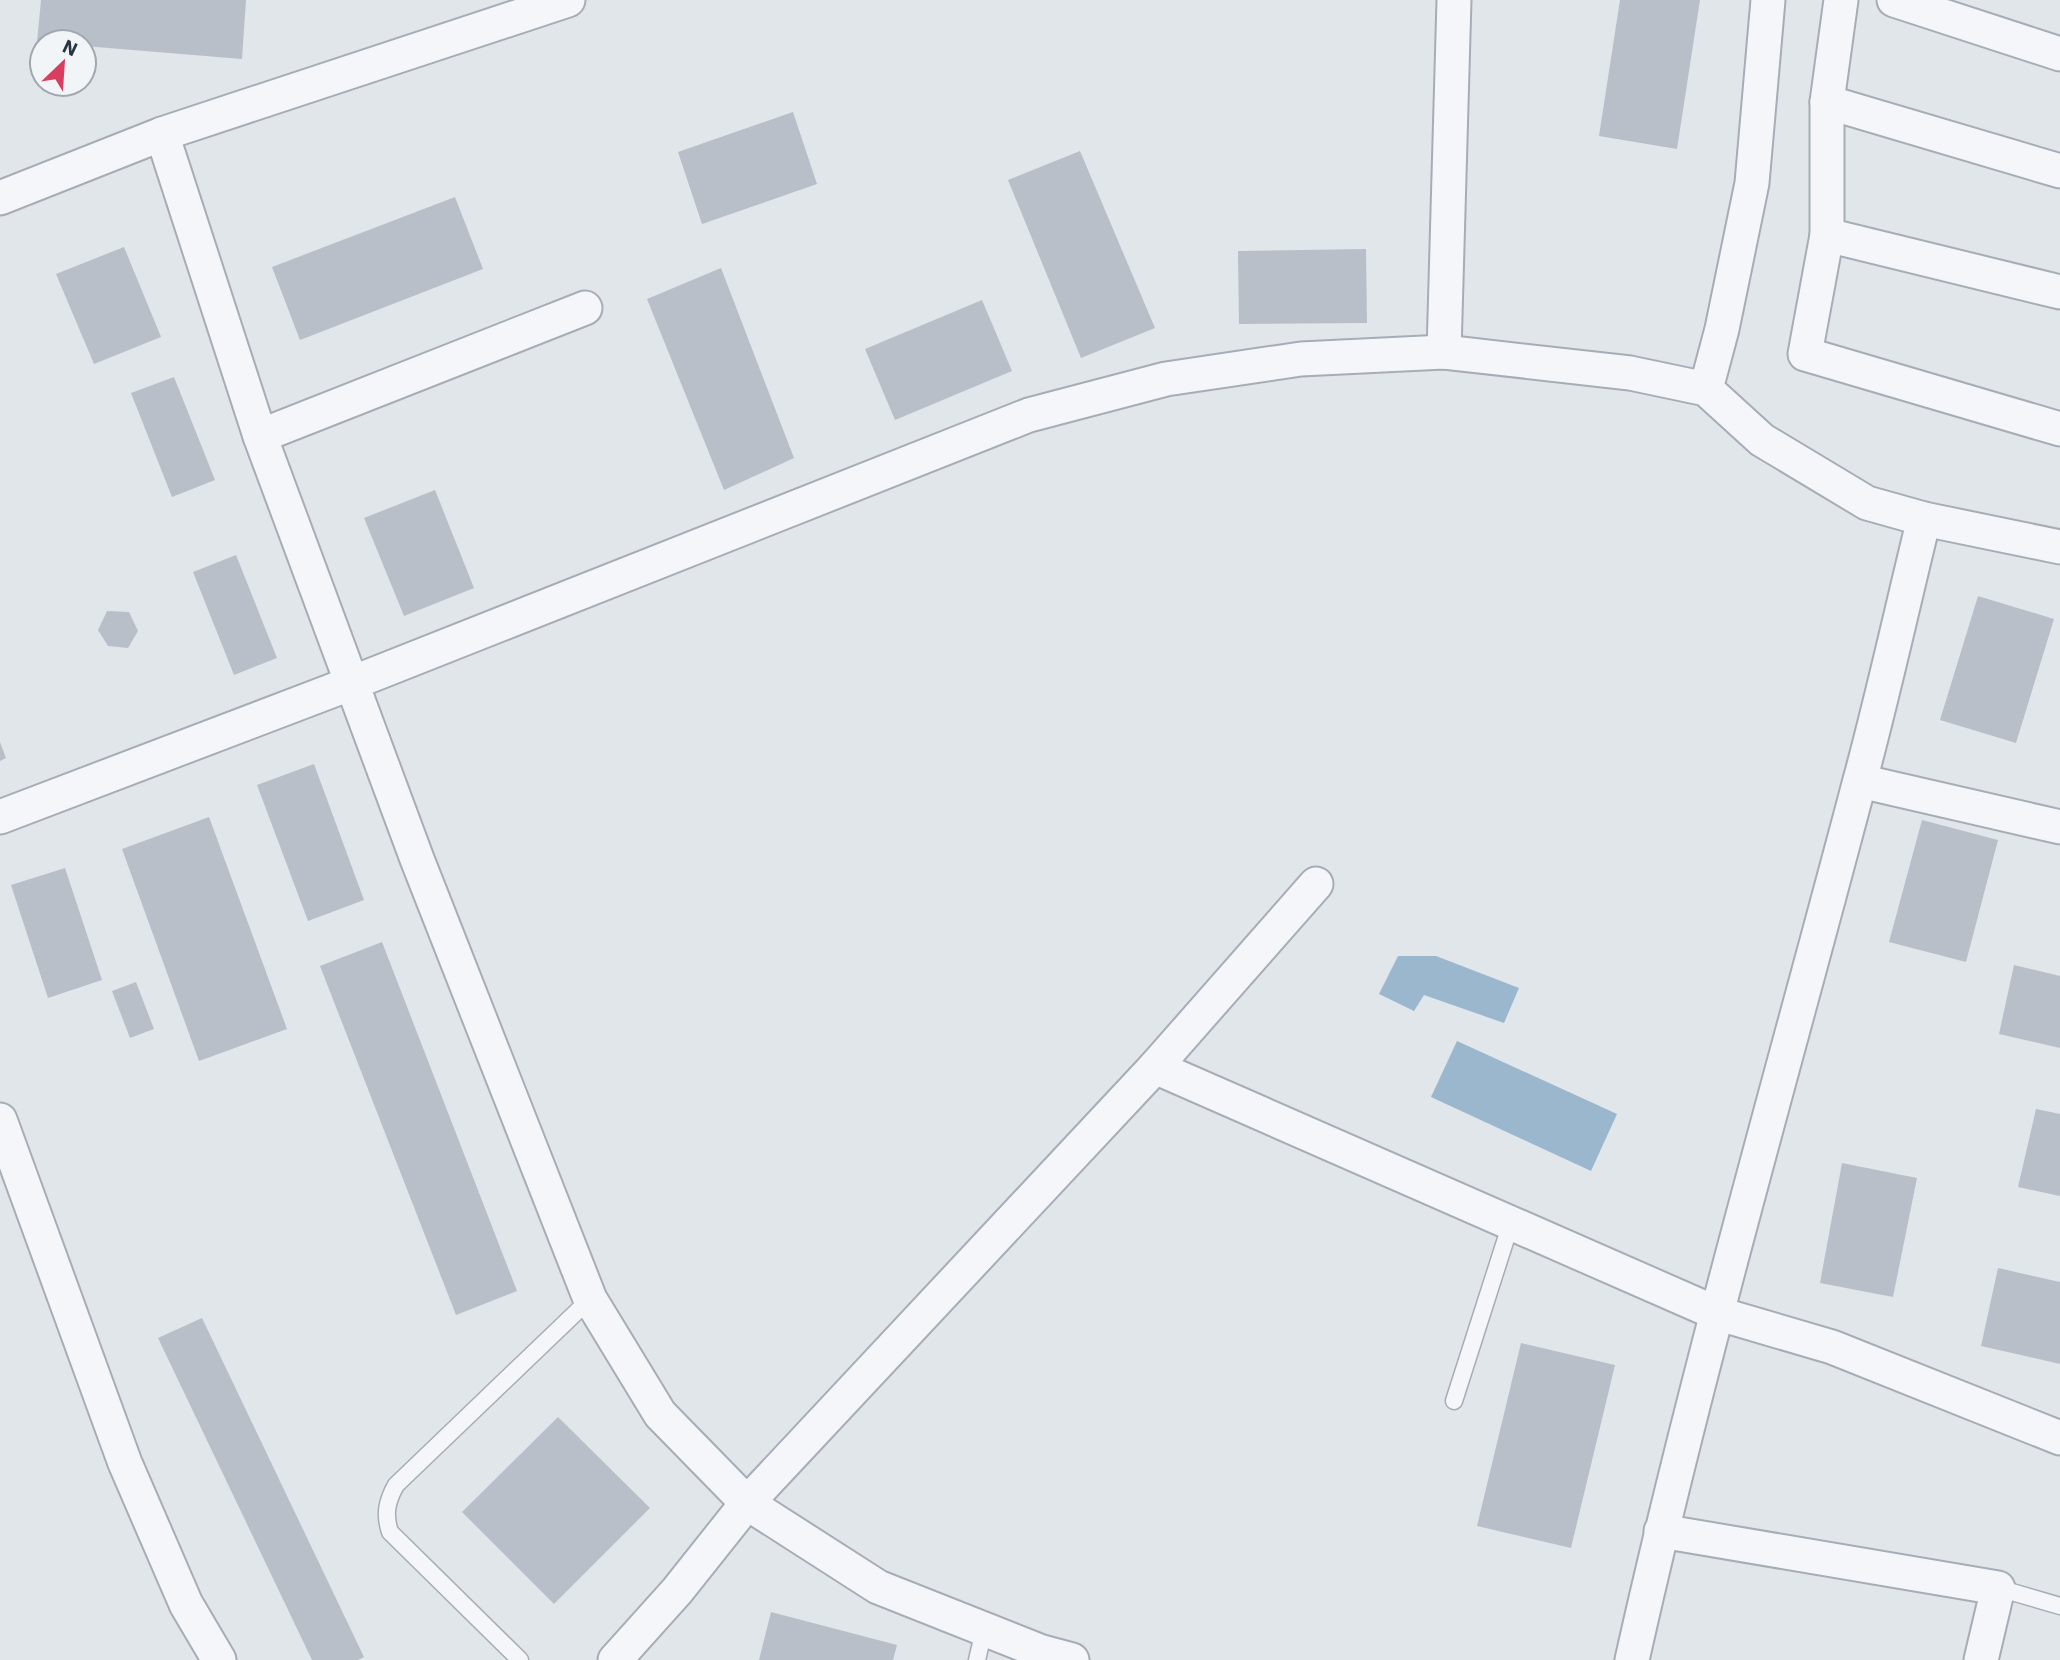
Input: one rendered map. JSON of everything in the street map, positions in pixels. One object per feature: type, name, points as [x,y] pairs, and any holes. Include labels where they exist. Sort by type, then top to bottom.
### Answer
[{"type":"street","points":[[0,198],[162,134],[568,0]]},
{"type":"street","points":[[1444,352],[1454,0]]},
{"type":"street","points":[[1706,389],[1722,329],[1752,183],[1768,0]]},
{"type":"street","points":[[1841,0],[1827,102],[1827,235],[1805,354],[2060,429]]},
{"type":"street","points":[[1894,0],[2060,54]]},
{"type":"street","points":[[1827,102],[2060,171]]},
{"type":"street","points":[[162,134],[260,436],[417,859],[590,1299],[660,1414],[747,1503],[878,1587],[981,1645],[1042,1652],[1072,1660]]},
{"type":"street","points":[[1827,235],[2060,292]]},
{"type":"street","points":[[260,436],[585,308]]},
{"type":"street","points":[[0,817],[352,683],[1029,415],[1166,379],[1301,359],[1444,352],[1630,373],[1706,389],[1762,440],[1867,503],[1924,519],[2060,547]]},
{"type":"street","points":[[1632,1660],[1661,1531],[1716,1313],[1860,781],[1924,519]]},
{"type":"street","points":[[1860,781],[2060,827]]},
{"type":"street","points":[[615,1660],[677,1591],[747,1503],[1155,1067],[1315,884]]},
{"type":"street","points":[[1155,1067],[1716,1313],[1832,1347],[2060,1438]]},
{"type":"street","points":[[0,1120],[125,1463],[186,1604],[219,1660]]},
{"type":"street","points":[[1661,1531],[1998,1588],[1981,1660]]},
{"type":"lane","points":[[1454,1401],[1511,1223]]},
{"type":"lane","points":[[520,1660],[390,1532],[386,1509],[389,1496],[397,1485],[590,1299]]},
{"type":"lane","points":[[1998,1588],[2060,1606]]},
{"type":"water","points":[[1398,956],[1436,956],[1519,988],[1504,1023],[1424,995],[1414,1011],[1379,994]]},
{"type":"water","points":[[1457,1041],[1617,1114],[1591,1171],[1431,1097]]},
{"type":"building","points":[[41,0],[246,0],[242,59],[98,47],[98,28],[38,28]]},
{"type":"building","points":[[1620,0],[1700,0],[1677,149],[1599,136]]},
{"type":"building","points":[[793,112],[817,184],[702,224],[678,152]]},
{"type":"building","points":[[1080,151],[1155,328],[1081,358],[1008,180]]},
{"type":"building","points":[[455,197],[483,269],[300,340],[272,267]]},
{"type":"building","points":[[124,247],[161,337],[94,364],[56,274]]},
{"type":"building","points":[[1366,249],[1367,323],[1239,324],[1238,251]]},
{"type":"building","points":[[721,268],[794,458],[724,490],[647,299]]},
{"type":"building","points":[[982,300],[1012,371],[895,420],[865,349]]},
{"type":"building","points":[[174,377],[215,480],[172,497],[131,393]]},
{"type":"building","points":[[435,490],[474,588],[404,616],[364,518]]},
{"type":"building","points":[[236,555],[277,658],[234,675],[193,572]]},
{"type":"building","points":[[1978,596],[2054,619],[2016,743],[1940,720]]},
{"type":"building","points":[[107,611],[129,612],[138,631],[128,648],[108,646],[98,630]]},
{"type":"building","points":[[0,742],[6,758],[0,761]]},
{"type":"building","points":[[314,764],[364,900],[308,921],[257,785]]},
{"type":"building","points":[[209,817],[287,1029],[199,1061],[122,849]]},
{"type":"building","points":[[1922,820],[1998,840],[1966,962],[1889,942]]},
{"type":"building","points":[[65,868],[102,980],[48,998],[11,885]]},
{"type":"building","points":[[382,942],[517,1291],[456,1315],[320,966]]},
{"type":"building","points":[[2014,965],[2060,976],[2060,1048],[1999,1034]]},
{"type":"building","points":[[136,982],[154,1029],[130,1038],[112,991]]},
{"type":"building","points":[[2036,1109],[2060,1114],[2060,1196],[2018,1187]]},
{"type":"building","points":[[1842,1163],[1917,1178],[1893,1297],[1820,1283]]},
{"type":"building","points":[[1998,1268],[2060,1282],[2060,1364],[1981,1346]]},
{"type":"building","points":[[202,1318],[364,1657],[358,1660],[312,1660],[158,1338]]},
{"type":"building","points":[[1521,1343],[1615,1365],[1571,1548],[1477,1526]]},
{"type":"building","points":[[558,1417],[650,1508],[554,1604],[462,1512]]},
{"type":"building","points":[[771,1612],[897,1645],[893,1660],[759,1660]]}]
